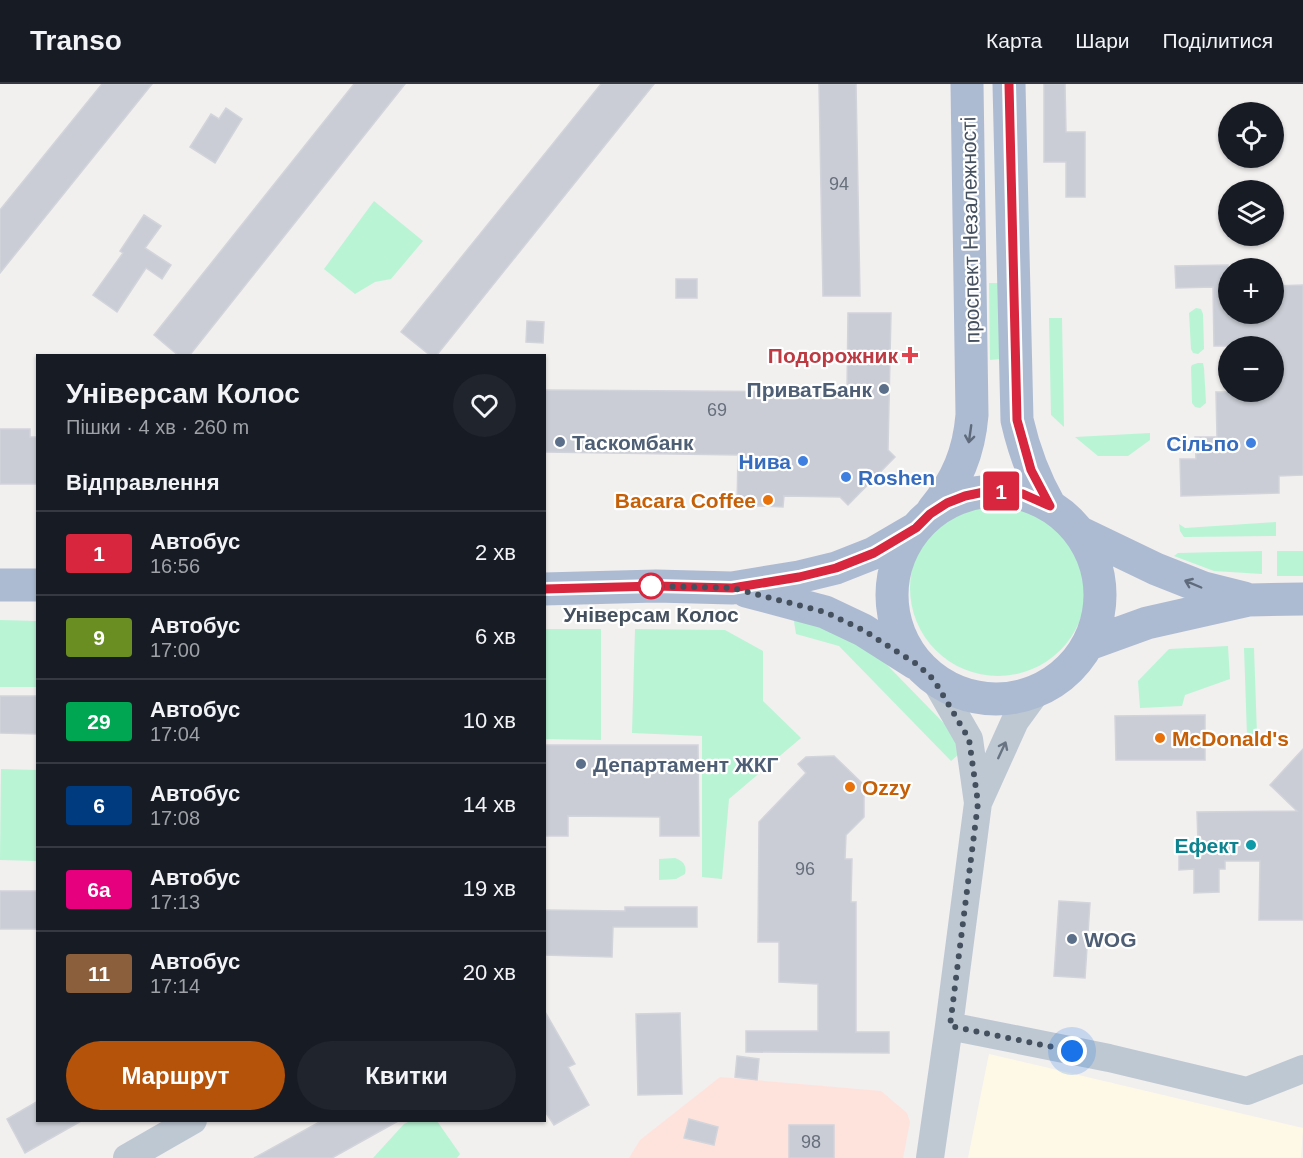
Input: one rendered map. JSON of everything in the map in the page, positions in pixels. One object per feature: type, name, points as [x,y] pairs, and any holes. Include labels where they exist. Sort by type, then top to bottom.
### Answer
[{"type":"main road","name":"проспект Незалежності","points":[[923,521],[942,499],[966,453],[972,415],[967,84]]},
{"type":"main road","name":"проспект Незалежності","points":[[1009,84],[1017,420],[1031,470],[1050,506]]},
{"type":"main road","points":[[546,589],[656,586],[732,588],[799,577],[836,568],[874,553],[956,500],[984,492],[1003,491],[1023,494],[1050,506],[1066,517],[1079,532],[1093,558],[1100,587],[1100,606],[1089,644],[1077,663],[1020,698],[998,700],[975,698],[954,692],[863,630],[825,612],[732,588]]},
{"type":"main road","points":[[923,521],[899,557],[893,579],[892,602],[896,625],[904,646],[926,672]]},
{"type":"main road","points":[[1079,532],[1156,569],[1204,588],[1249,600]]},
{"type":"main road","points":[[0,585],[36,585]]},
{"type":"main road","points":[[1089,644],[1147,623],[1249,600],[1303,599]]},
{"type":"street","points":[[926,672],[969,739],[978,803],[950,1026],[930,1158]]},
{"type":"street","points":[[978,803],[1015,721],[1039,688]]},
{"type":"street","points":[[950,1026],[1109,1058],[1247,1091],[1303,1069]]},
{"type":"street","points":[[127,1158],[190,1122]]},
{"type":"shaded area","points":[[989,1054],[1303,1128],[1301,1158],[968,1158]]},
{"type":"shaded area","points":[[720,1077],[881,1091],[907,1113],[910,1122],[903,1158],[629,1158],[640,1140]]},
{"type":"green space","points":[[374,201],[423,241],[391,279],[375,282],[355,294],[324,269]]},
{"type":"green space","points":[[989,283],[999,283],[1001,359],[990,360]]},
{"type":"green space","points":[[1196,308],[1201,309],[1203,314],[1204,349],[1198,354],[1193,353],[1191,349],[1189,313]]},
{"type":"green space","points":[[1049,318],[1062,318],[1064,427],[1051,415]]},
{"type":"green space","points":[[1203,363],[1204,368],[1206,403],[1200,408],[1195,407],[1192,403],[1191,367]]},
{"type":"green space","points":[[1150,433],[1150,440],[1128,456],[1098,456],[1075,437]]},
{"type":"green space","points":[[998,500],[1032,507],[1047,515],[1060,526],[1071,539],[1079,554],[1086,588],[1079,622],[1071,637],[1060,650],[1047,661],[1032,669],[998,676],[964,669],[949,661],[936,650],[925,637],[917,622],[910,588],[917,554],[925,539],[936,526],[949,515],[964,507]]},
{"type":"green space","points":[[1276,522],[1276,536],[1184,537],[1179,524],[1185,528]]},
{"type":"green space","points":[[1262,551],[1262,574],[1214,571],[1174,556],[1178,553]]},
{"type":"green space","points":[[1277,551],[1303,551],[1303,576],[1277,576]]},
{"type":"green space","points":[[793,615],[852,629],[967,747],[951,761],[839,646],[796,634]]},
{"type":"green space","points":[[0,620],[36,621],[36,687],[0,687]]},
{"type":"green space","points":[[546,629],[601,629],[601,740],[546,739]]},
{"type":"green space","points":[[635,629],[725,630],[763,651],[763,701],[801,738],[729,799],[722,879],[702,877],[702,736],[632,733]]},
{"type":"green space","points":[[1228,646],[1230,679],[1185,695],[1182,706],[1140,708],[1138,681],[1169,649]]},
{"type":"green space","points":[[1244,648],[1254,648],[1257,735],[1247,736]]},
{"type":"green space","points":[[1,769],[36,770],[36,861],[0,860]]},
{"type":"green space","points":[[675,858],[684,864],[685,874],[676,879],[659,880],[659,859]]},
{"type":"green space","points":[[438,1122],[460,1154],[457,1158],[373,1158],[404,1124]]},
{"type":"building","points":[[102,84],[152,84],[0,273],[0,210]]},
{"type":"building","points":[[354,84],[405,84],[191,354],[177,354],[154,335]]},
{"type":"building","points":[[601,84],[654,84],[438,354],[428,354],[401,332]]},
{"type":"building","points":[[819,84],[856,84],[860,296],[823,296]]},
{"type":"building","points":[[1044,84],[1065,84],[1066,132],[1085,132],[1085,197],[1066,197],[1066,162],[1044,162]]},
{"type":"building","points":[[226,108],[242,119],[215,163],[190,147],[211,114],[219,119]]},
{"type":"building","points":[[144,215],[161,226],[145,248],[171,265],[162,279],[146,268],[117,312],[93,295],[123,253],[120,251]]},
{"type":"building","points":[[1218,265],[1218,324],[1284,324],[1284,286],[1303,285],[1303,475],[1279,476],[1279,493],[1181,496],[1180,459],[1196,459],[1195,437],[1217,437],[1216,392],[1218,392],[1218,402],[1284,402],[1284,336],[1218,336],[1218,346],[1214,346],[1213,287],[1176,288],[1175,266]]},
{"type":"building","points":[[676,279],[697,279],[697,298],[676,298]]},
{"type":"building","points":[[848,313],[891,313],[888,450],[895,457],[848,505],[840,497],[784,496],[783,507],[737,505],[738,455],[546,452],[546,390],[847,392]]},
{"type":"building","points":[[527,321],[544,322],[543,343],[526,342]]},
{"type":"building","points":[[0,429],[30,429],[30,437],[36,437],[36,484],[0,484]]},
{"type":"building","points":[[0,696],[36,696],[36,734],[0,733]]},
{"type":"building","name":"McDonald's","points":[[1205,715],[1205,760],[1116,760],[1115,716]]},
{"type":"building","points":[[546,745],[698,745],[699,836],[660,836],[660,817],[568,816],[568,836],[546,836]]},
{"type":"building","points":[[1303,749],[1303,920],[1259,920],[1260,861],[1225,861],[1225,869],[1219,869],[1219,892],[1194,893],[1194,869],[1179,870],[1179,843],[1198,843],[1197,812],[1297,811],[1270,785]]},
{"type":"building","points":[[834,756],[864,785],[864,817],[846,835],[845,859],[852,859],[851,902],[856,902],[856,1032],[889,1032],[889,1053],[746,1052],[746,1031],[818,1031],[818,984],[779,982],[779,942],[758,942],[759,822],[806,773],[798,764],[806,757]]},
{"type":"building","points":[[0,891],[36,891],[36,929],[0,929]]},
{"type":"building","name":"WOG","points":[[1059,901],[1090,903],[1085,978],[1054,976]]},
{"type":"building","points":[[625,907],[697,907],[697,927],[613,927],[612,957],[546,955],[546,910],[625,911]]},
{"type":"building","points":[[546,1013],[575,1064],[568,1067],[589,1105],[554,1125],[546,1113]]},
{"type":"building","points":[[680,1013],[682,1094],[638,1095],[636,1014]]},
{"type":"building","points":[[737,1056],[759,1059],[757,1080],[735,1077]]},
{"type":"building","points":[[36,1102],[36,1122],[79,1122],[25,1153],[7,1119]]},
{"type":"building","points":[[689,1119],[718,1127],[714,1145],[684,1138]]},
{"type":"building","points":[[319,1122],[396,1122],[332,1158],[254,1158]]},
{"type":"building","points":[[789,1125],[834,1125],[834,1158],[789,1158]]},
{"type":"bus line","name":"1","points":[[546,589],[656,586],[732,588],[799,577],[836,568],[874,553],[916,528],[930,514],[947,503],[965,496],[1003,491],[1023,494],[1050,506],[1026,457],[1017,420],[1009,84]]},
{"type":"place","name":"Подорожник","points":[[910,355]]},
{"type":"place","name":"ПриватБанк","points":[[884,389]]},
{"type":"place","name":"Таскомбанк","points":[[560,442]]},
{"type":"place","name":"Сільпо","points":[[1251,443]]},
{"type":"place","name":"Нива","points":[[803,461]]},
{"type":"place","name":"Roshen","points":[[846,477]]},
{"type":"place","name":"Bacara Coffee","points":[[768,500]]},
{"type":"place","name":"Універсам Колос","points":[[651,586]]},
{"type":"place","name":"McDonald's","points":[[1160,738]]},
{"type":"place","name":"Департамент ЖКГ","points":[[581,764]]},
{"type":"place","name":"Ozzy","points":[[850,787]]},
{"type":"place","name":"Ефект","points":[[1251,845]]},
{"type":"place","name":"WOG","points":[[1072,939]]},
{"type":"route","points":[[651,586],[732,588],[825,612],[863,630],[918,665],[934,680],[969,739],[978,803],[950,1026],[1072,1051]]}]
